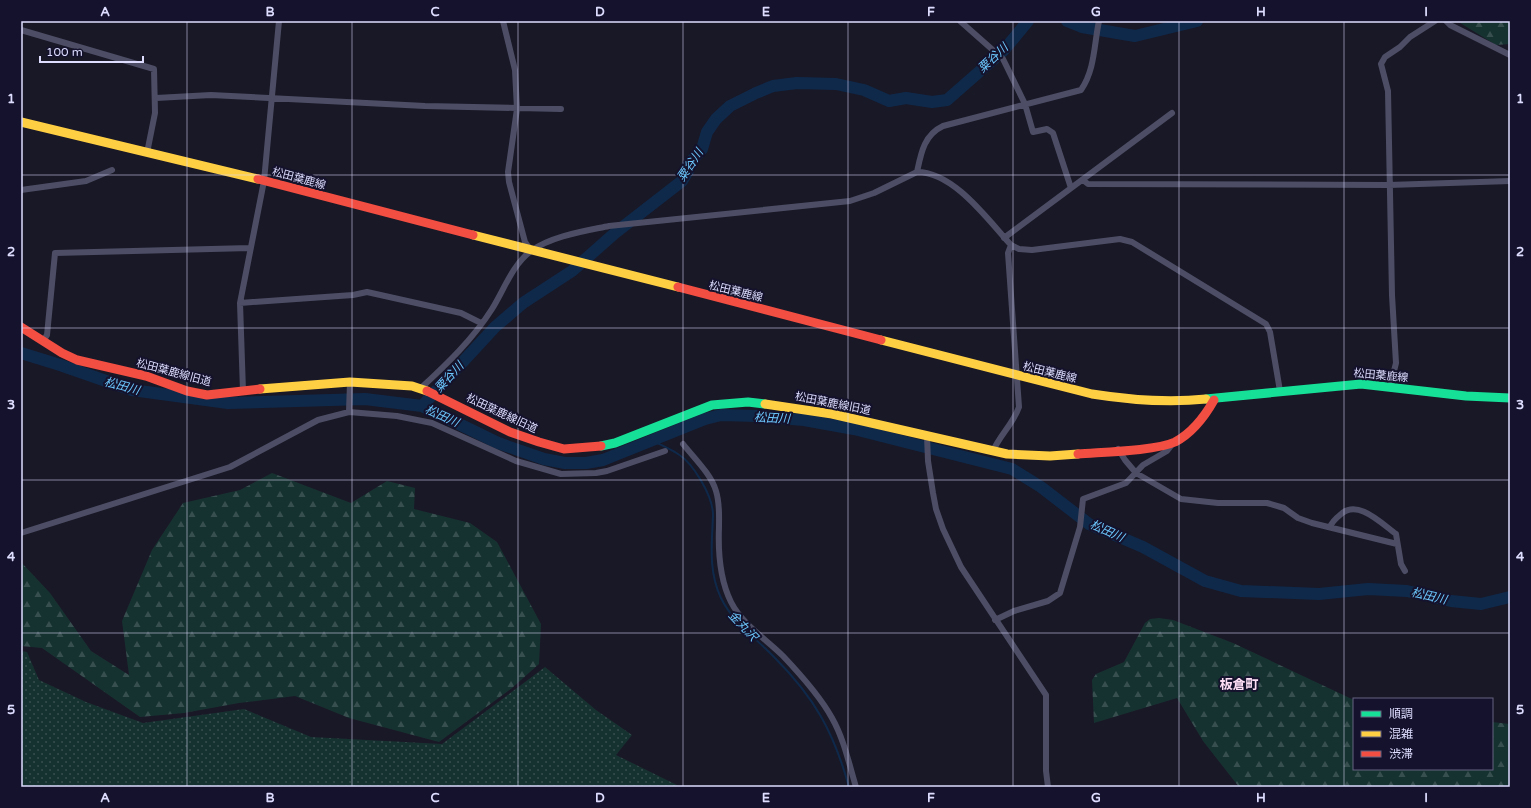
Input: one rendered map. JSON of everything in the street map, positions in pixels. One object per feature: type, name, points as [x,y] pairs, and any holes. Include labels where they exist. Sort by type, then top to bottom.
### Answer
[{"type":"main road","name":"松田葉鹿線","points":[[21,122],[264,181],[596,268],[1092,394],[1117,398],[1180,402],[1214,400],[1346,384],[1371,384],[1466,396],[1510,398]]},
{"type":"main road","name":"松田葉鹿線旧道","points":[[21,327],[43,342],[77,360],[146,376],[187,391],[207,395],[276,386],[395,384],[423,389],[510,432],[564,449],[599,448],[615,444],[696,410],[712,405],[736,402],[798,408],[993,451],[1018,455],[1050,456],[1155,447],[1174,442],[1185,435],[1205,416],[1214,400]]},
{"type":"street","points":[[243,391],[240,303],[264,181],[279,21]]},
{"type":"street","points":[[503,21],[515,70],[517,109],[508,172],[508,182],[525,242],[531,251]]},
{"type":"street","points":[[960,21],[995,51],[1003,60],[1025,104],[1033,132],[1047,129],[1053,133],[1071,188]]},
{"type":"street","points":[[917,172],[927,138],[934,130],[1081,90],[1089,76],[1099,21]]},
{"type":"street","points":[[1390,387],[1396,363],[1389,185],[1388,91],[1380,64],[1385,57],[1400,47],[1410,37],[1435,21]]},
{"type":"street","points":[[1446,21],[1450,25],[1510,55]]},
{"type":"street","points":[[21,30],[154,69],[156,113],[146,153]]},
{"type":"street","points":[[156,98],[211,95],[517,109],[561,109]]},
{"type":"street","points":[[1004,238],[1172,113]]},
{"type":"street","points":[[21,190],[86,181],[112,170]]},
{"type":"street","points":[[423,389],[455,356],[492,309],[514,271],[531,251],[576,232],[618,225],[850,200],[874,193],[917,172],[932,174],[960,191],[1011,245],[1019,249],[1032,250],[1120,238],[1132,242],[1266,324],[1270,332],[1280,391]]},
{"type":"street","points":[[1083,180],[1088,184],[1389,185],[1510,181]]},
{"type":"street","points":[[993,451],[1001,435],[1015,418],[1019,407],[1008,253],[1011,245]]},
{"type":"street","points":[[43,342],[47,335],[55,253],[250,248]]},
{"type":"street","points":[[240,303],[353,295],[367,292],[461,313],[481,323]]},
{"type":"street","points":[[349,410],[350,385]]},
{"type":"street","points":[[21,533],[230,467],[318,420],[349,410],[418,419],[458,434],[480,446],[516,461],[561,474],[596,473],[607,471],[665,451]]},
{"type":"street","points":[[928,436],[928,461],[936,509],[942,529],[961,567],[1046,695],[1046,771],[1048,787]]},
{"type":"street","points":[[996,620],[1014,611],[1048,601],[1060,593],[1080,527],[1084,499],[1122,486],[1147,461],[1167,451],[1174,442]]},
{"type":"street","points":[[683,444],[700,465],[716,490],[720,512],[718,527],[722,574],[730,600],[746,622],[784,657],[823,703],[840,737],[856,787]]},
{"type":"street","points":[[1118,450],[1124,460],[1136,473],[1181,499],[1218,503],[1267,503],[1284,508],[1298,518],[1397,544]]},
{"type":"street","points":[[1330,527],[1331,523],[1345,510],[1358,509],[1368,514],[1396,534],[1401,564],[1405,571]]},
{"type":"green space","points":[[1457,21],[1510,21],[1510,44],[1496,45]]},
{"type":"green space","points":[[272,473],[351,503],[387,481],[415,488],[414,509],[470,523],[497,542],[541,624],[539,664],[512,688],[439,742],[349,718],[295,696],[239,703],[184,713],[140,717],[42,648],[21,646],[21,562],[50,593],[91,651],[129,675],[122,621],[152,550],[183,503],[240,490]]},
{"type":"green space","points":[[1159,618],[1173,620],[1233,643],[1353,700],[1353,770],[1493,770],[1493,722],[1510,724],[1510,787],[1239,787],[1203,741],[1177,698],[1094,723],[1092,680],[1096,674],[1124,662],[1145,623],[1150,619]]},
{"type":"green space","points":[[21,651],[27,652],[39,680],[86,702],[143,723],[244,709],[311,737],[442,744],[545,667],[596,710],[632,735],[616,755],[681,787],[21,787]]},
{"type":"waterway","name":"粟谷川","points":[[422,406],[495,327],[523,303],[572,271],[615,233],[682,181],[688,171],[688,165],[702,149],[707,132],[716,119],[730,106],[773,86],[797,83],[836,84],[864,90],[889,101],[906,98],[932,102],[947,100],[1004,50],[1028,21]]},
{"type":"waterway","name":"粟谷川","points":[[1067,21],[1082,27],[1135,36],[1197,21]]},
{"type":"waterway","name":"松田川","points":[[21,353],[132,390],[228,403],[365,399],[422,406],[498,443],[544,459],[565,463],[586,463],[603,460],[705,419],[721,415],[804,420],[854,429],[1012,469],[1041,487],[1089,524],[1143,547],[1205,581],[1241,591],[1319,594],[1368,589],[1407,591],[1451,601],[1481,604],[1510,597]]},
{"type":"waterway","name":"金丸沢","points":[[653,441],[684,458],[696,472],[706,490],[712,507],[712,567],[721,598],[738,623],[789,673],[812,702],[830,733],[849,787]]},
{"type":"traffic: fast","points":[[1206,399],[1361,384],[1466,396],[1510,398]]},
{"type":"traffic: fast","points":[[601,446],[615,443],[712,405],[748,402],[765,404]]},
{"type":"traffic: slow","points":[[21,122],[258,179]]},
{"type":"traffic: slow","points":[[473,235],[678,287]]},
{"type":"traffic: slow","points":[[881,340],[1092,394],[1149,400],[1178,401],[1206,399]]},
{"type":"traffic: slow","points":[[260,389],[350,382],[412,386],[427,391]]},
{"type":"traffic: slow","points":[[765,404],[832,414],[1007,454],[1050,456],[1078,454]]},
{"type":"traffic: jam","points":[[258,179],[473,235]]},
{"type":"traffic: jam","points":[[678,287],[881,340]]},
{"type":"traffic: jam","points":[[21,327],[62,353],[77,360],[146,376],[187,391],[207,395],[260,389]]},
{"type":"traffic: jam","points":[[427,391],[510,432],[539,442],[564,449],[601,446]]},
{"type":"traffic: jam","points":[[1078,454],[1142,449],[1175,442],[1198,424],[1214,400]]},
{"type":"district","name":"板倉町","points":[[1239,684]]}]
